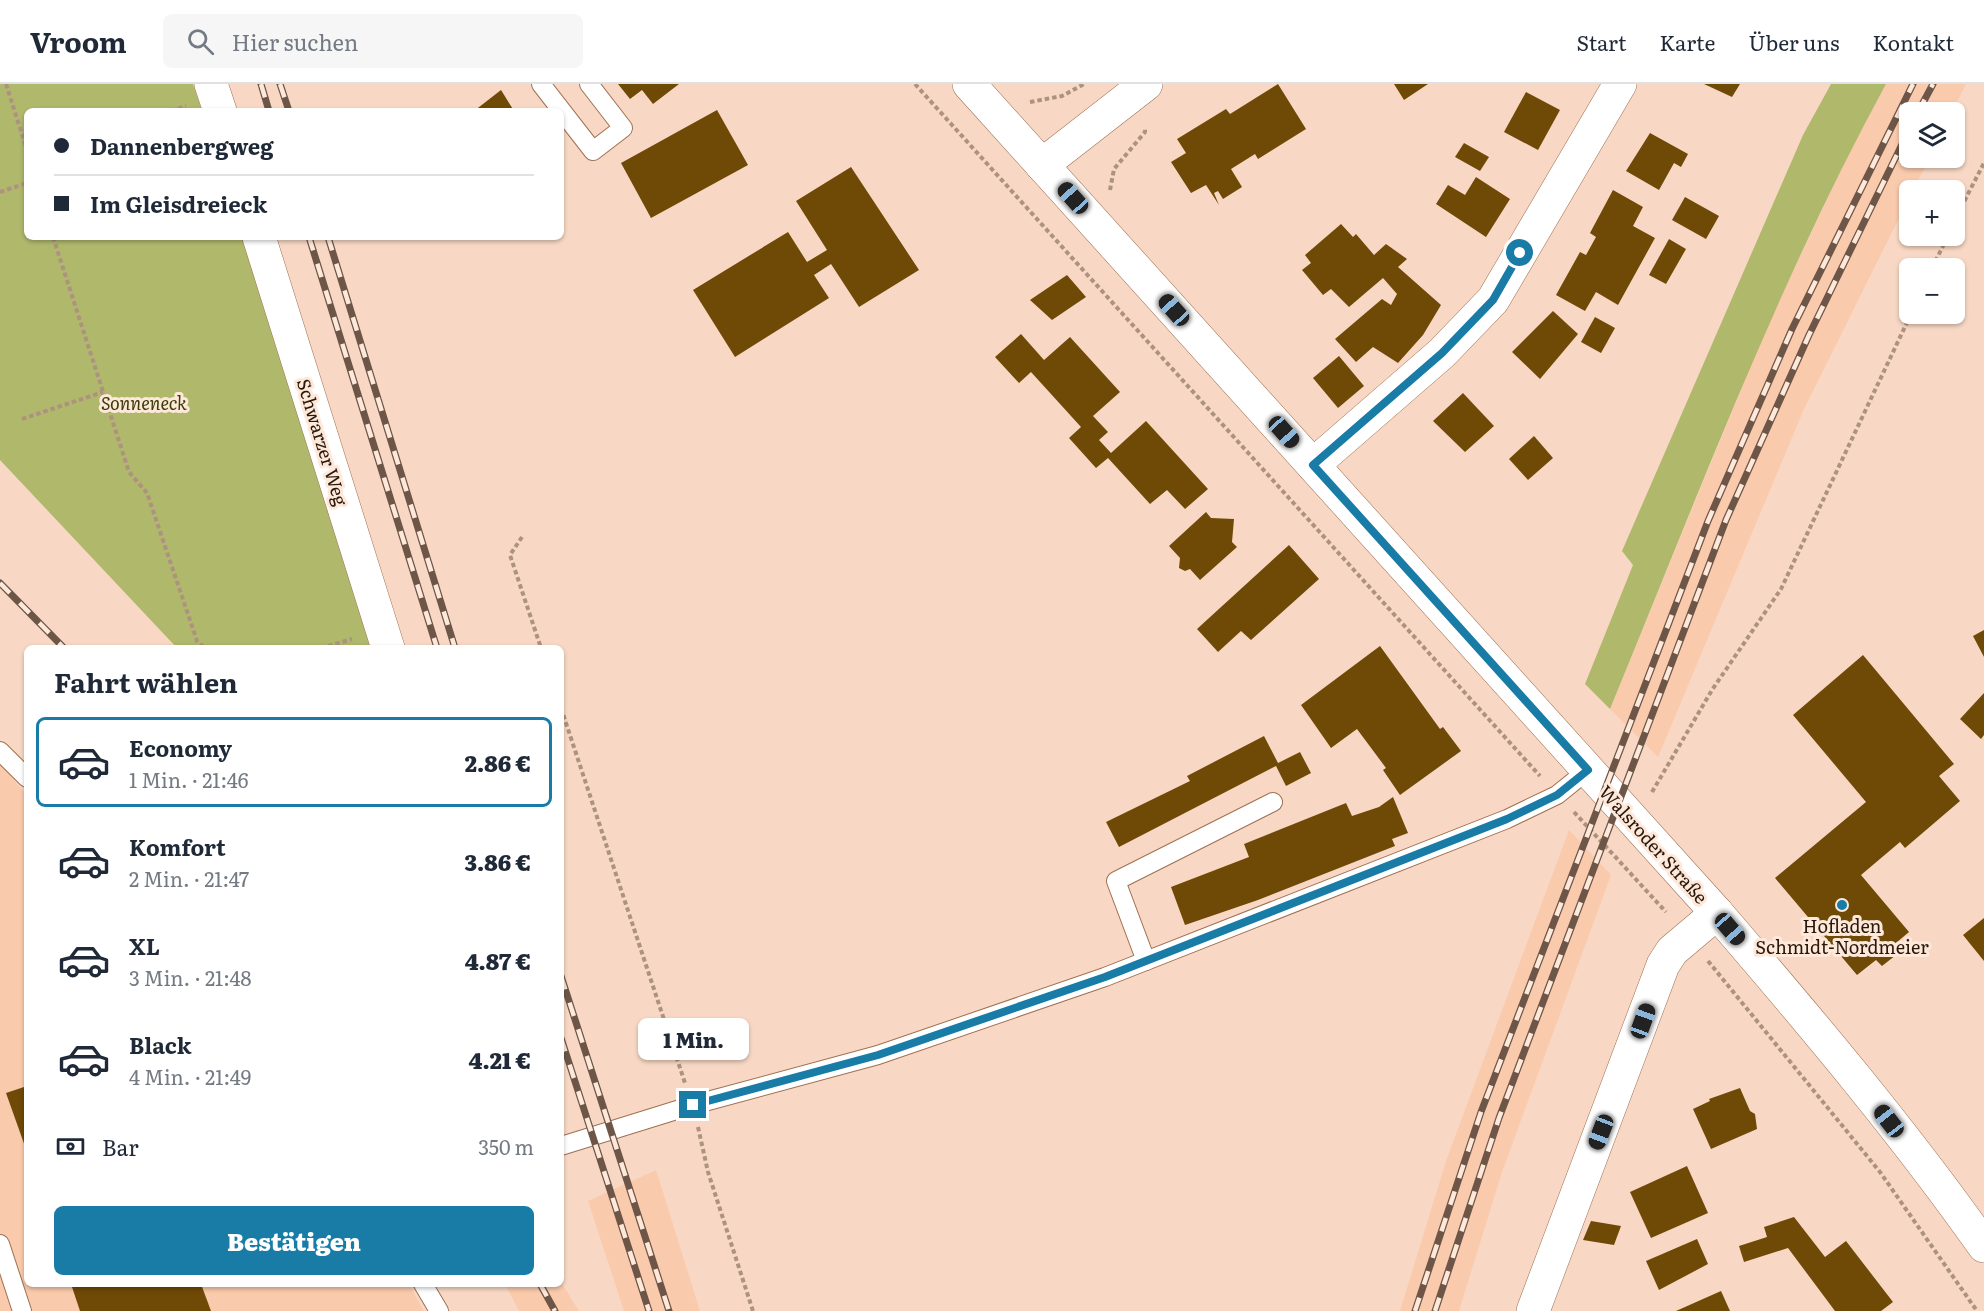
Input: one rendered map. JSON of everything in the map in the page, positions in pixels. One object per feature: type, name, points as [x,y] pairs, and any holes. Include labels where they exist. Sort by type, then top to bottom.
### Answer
[{"type":"street","points":[[211,84],[219,108]]},
{"type":"street","name":"Walsroder Straße","points":[[969,84],[1717,914],[1813,1025],[1956,1206],[1984,1246]]},
{"type":"street","points":[[1042,165],[1146,84]]},
{"type":"street","points":[[1313,465],[1442,353],[1493,300],[1620,84]]},
{"type":"street","name":"Schwarzer Weg","points":[[260,240],[387,645]]},
{"type":"street","points":[[1533,1311],[1663,964],[1672,951],[1717,914]]},
{"type":"lane","points":[[541,84],[560,108]]},
{"type":"lane","points":[[564,114],[593,151],[623,128],[589,84]]},
{"type":"lane","points":[[0,751],[24,775]]},
{"type":"lane","points":[[564,1145],[693,1105],[878,1055],[1146,961],[1507,819],[1557,795],[1588,770]]},
{"type":"lane","points":[[1146,961],[1116,881],[1273,802]]},
{"type":"lane","points":[[0,1244],[22,1311]]},
{"type":"lane","points":[[425,1287],[439,1311]]},
{"type":"path","points":[[6,84],[24,141]]},
{"type":"path","points":[[915,84],[1557,795],[1690,937],[1880,1172],[1977,1311]]},
{"type":"path","points":[[1024,103],[1062,96],[1084,84]]},
{"type":"path","points":[[1109,194],[1114,169],[1144,132],[1145,120]]},
{"type":"path","points":[[1965,200],[1984,163]]},
{"type":"path","points":[[0,192],[24,184]]},
{"type":"path","points":[[54,240],[129,472],[147,493],[197,641],[202,645]]},
{"type":"path","points":[[1629,817],[1649,797],[1713,690],[1781,589],[1906,324]]},
{"type":"path","points":[[22,418],[103,392]]},
{"type":"path","points":[[522,537],[510,555],[540,645]]},
{"type":"path","points":[[564,717],[693,1105],[708,1172],[753,1311]]},
{"type":"shaded area","points":[[1886,84],[1966,84],[1957,102],[1899,102],[1899,168],[1925,168],[1918,180],[1899,180],[1899,218],[1804,409],[1658,757],[1610,709],[1768,324],[1854,143]]},
{"type":"shaded area","points":[[0,763],[24,792],[24,1287],[411,1287],[424,1311],[0,1311]]},
{"type":"shaded area","points":[[1569,830],[1611,875],[1502,1172],[1459,1311],[1400,1311],[1446,1161]]},
{"type":"shaded area","points":[[656,1170],[700,1311],[624,1311],[588,1201]]},
{"type":"shaded area","points":[[507,1287],[564,1287],[579,1311],[519,1311]]},
{"type":"green space","name":"Sonneneck","points":[[0,84],[193,84],[201,108],[24,108],[24,240],[243,240],[374,645],[174,645],[0,460]]},
{"type":"green space","points":[[1831,84],[1886,84],[1846,160],[1774,314],[1610,709],[1585,684],[1633,565],[1622,551],[1803,135]]},
{"type":"building","points":[[618,84],[679,84],[653,104],[642,90],[630,99]]},
{"type":"building","points":[[1278,84],[1306,129],[1258,159],[1255,154],[1231,169],[1242,187],[1223,199],[1218,191],[1214,193],[1219,205],[1206,185],[1191,193],[1171,162],[1186,153],[1177,139],[1226,109],[1230,114]]},
{"type":"building","points":[[1394,84],[1428,84],[1404,100]]},
{"type":"building","points":[[1704,84],[1740,84],[1732,97]]},
{"type":"building","points":[[501,90],[512,108],[478,108]]},
{"type":"building","points":[[1526,92],[1560,110],[1538,150],[1504,132]]},
{"type":"building","points":[[717,110],[748,165],[651,218],[621,163]]},
{"type":"building","points":[[1650,133],[1688,154],[1681,167],[1674,163],[1659,190],[1626,171]]},
{"type":"building","points":[[1464,143],[1489,157],[1480,171],[1455,157]]},
{"type":"building","points":[[851,167],[919,270],[859,307],[831,264],[814,275],[829,298],[735,357],[693,290],[788,232],[807,262],[827,250],[796,201]]},
{"type":"building","points":[[1476,177],[1510,199],[1486,237],[1436,204],[1448,185],[1465,195]]},
{"type":"building","points":[[1613,190],[1643,207],[1633,226],[1655,238],[1618,305],[1596,292],[1585,311],[1556,295],[1580,252],[1586,255],[1596,237],[1590,233]]},
{"type":"building","points":[[1685,197],[1719,216],[1706,239],[1672,220]]},
{"type":"building","points":[[1341,224],[1353,237],[1356,234],[1374,255],[1386,244],[1407,259],[1398,267],[1441,305],[1423,335],[1398,363],[1373,347],[1356,362],[1335,339],[1382,299],[1391,305],[1397,294],[1383,278],[1349,307],[1331,289],[1323,295],[1302,270],[1311,263],[1305,255]]},
{"type":"building","points":[[1669,239],[1686,249],[1666,284],[1649,275]]},
{"type":"building","points":[[1067,275],[1086,297],[1052,320],[1030,300]]},
{"type":"building","points":[[1553,311],[1578,334],[1540,379],[1512,352]]},
{"type":"building","points":[[1595,317],[1615,328],[1601,353],[1581,342]]},
{"type":"building","points":[[1021,334],[1044,360],[1070,337],[1120,392],[1093,416],[1108,432],[1099,440],[1111,453],[1146,421],[1208,489],[1185,509],[1167,490],[1150,504],[1108,458],[1096,468],[1069,438],[1081,427],[1031,372],[1019,383],[995,357]]},
{"type":"building","points":[[1339,356],[1364,386],[1338,408],[1313,378]]},
{"type":"building","points":[[1463,393],[1494,426],[1465,452],[1433,421]]},
{"type":"building","points":[[1534,436],[1553,458],[1528,480],[1509,459]]},
{"type":"building","points":[[1206,512],[1211,518],[1234,519],[1232,542],[1237,547],[1200,580],[1190,569],[1185,571],[1179,568],[1180,558],[1169,546]]},
{"type":"building","points":[[1289,545],[1319,579],[1251,640],[1241,631],[1218,652],[1197,629]]},
{"type":"building","points":[[1984,630],[1984,657],[1973,636]]},
{"type":"building","points":[[1380,646],[1440,729],[1443,727],[1461,751],[1400,795],[1383,770],[1386,768],[1357,729],[1331,748],[1301,705]]},
{"type":"building","points":[[1863,655],[1954,764],[1939,776],[1960,801],[1905,848],[1900,842],[1861,875],[1909,932],[1890,948],[1896,955],[1882,966],[1876,960],[1857,975],[1775,878],[1866,802],[1793,715]]},
{"type":"building","points":[[1984,693],[1984,735],[1981,739],[1960,719]]},
{"type":"building","points":[[1264,736],[1278,763],[1300,752],[1311,773],[1286,786],[1276,766],[1119,847],[1106,822],[1190,781],[1187,776]]},
{"type":"building","points":[[1393,797],[1408,833],[1392,839],[1395,846],[1258,900],[1185,925],[1171,887],[1249,857],[1244,844],[1346,803],[1352,816],[1379,807]]},
{"type":"building","points":[[1984,918],[1984,961],[1963,935]]},
{"type":"building","points":[[24,1087],[24,1144],[6,1093]]},
{"type":"building","points":[[1740,1088],[1750,1111],[1755,1114],[1757,1129],[1711,1149],[1693,1109],[1710,1101],[1709,1099]]},
{"type":"building","points":[[1687,1166],[1708,1213],[1651,1238],[1630,1192]]},
{"type":"building","points":[[1794,1217],[1825,1257],[1846,1241],[1893,1302],[1881,1311],[1835,1311],[1788,1248],[1744,1262],[1739,1246],[1767,1237],[1764,1227]]},
{"type":"building","points":[[1591,1221],[1621,1226],[1614,1245],[1583,1240]]},
{"type":"building","points":[[1697,1239],[1708,1264],[1659,1290],[1646,1261]]},
{"type":"building","points":[[72,1287],[202,1287],[211,1311],[80,1311]]},
{"type":"building","points":[[1721,1291],[1730,1311],[1676,1311]]},
{"type":"railway","points":[[261,84],[268,108]]},
{"type":"railway","points":[[280,84],[288,108]]},
{"type":"railway","points":[[1415,1311],[1481,1112],[1708,521],[1792,329],[1913,84]]},
{"type":"railway","points":[[1923,102],[1933,84]]},
{"type":"railway","points":[[1435,1311],[1499,1118],[1726,520],[1809,335],[1899,151]]},
{"type":"railway","points":[[310,240],[436,645]]},
{"type":"railway","points":[[329,240],[454,645]]},
{"type":"railway","points":[[0,583],[61,645]]},
{"type":"railway","points":[[564,985],[669,1311]]},
{"type":"railway","points":[[564,1047],[649,1311]]},
{"type":"railway","points":[[542,1287],[555,1311]]},
{"type":"place","name":"Hofladen Schmidt-Nordmeier","points":[[1842,905]]},
{"type":"route","points":[[693,1105],[878,1055],[1105,977],[1507,819],[1557,795],[1588,770],[1313,465],[1442,353],[1493,300],[1520,253]]}]
